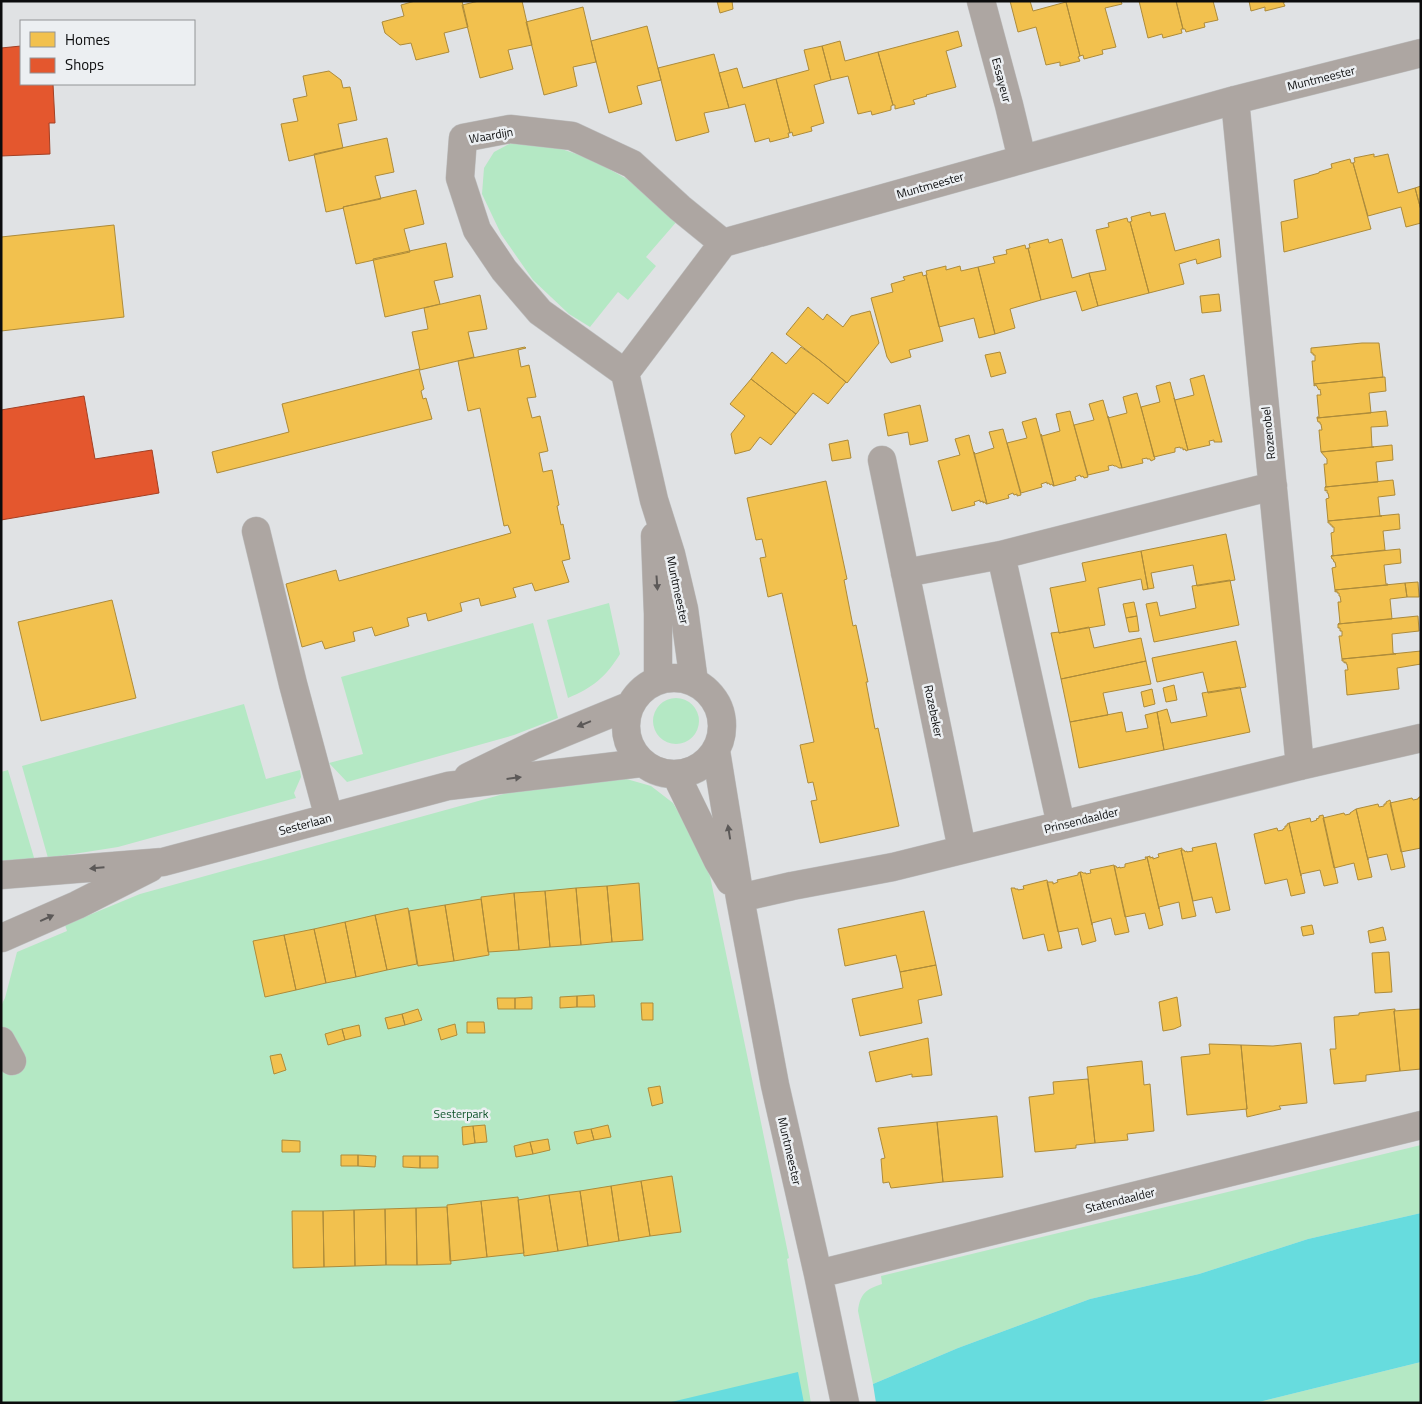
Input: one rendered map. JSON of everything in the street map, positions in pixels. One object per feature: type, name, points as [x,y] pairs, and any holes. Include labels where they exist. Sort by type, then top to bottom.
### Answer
[{"type":"street","name":"Essayeur","points":[[981,1],[1022,159]]},
{"type":"street","name":"Muntmeester","points":[[724,243],[1235,100],[1421,53]]},
{"type":"street","name":"Rozenobel","points":[[1235,100],[1300,766]]},
{"type":"street","name":"Waardijn","points":[[624,374],[540,312],[504,270],[477,230],[460,178],[463,138],[510,129],[572,136],[632,164],[680,208],[724,243]]},
{"type":"street","points":[[624,374],[724,243]]},
{"type":"street","name":"Muntmeester","points":[[624,374],[654,500],[671,554],[684,609],[694,682]]},
{"type":"street","name":"Rozebeker","points":[[882,460],[962,849]]},
{"type":"street","points":[[905,573],[1002,555],[1273,486]]},
{"type":"street","name":"Muntmeester","points":[[654,500],[658,679]]},
{"type":"street","points":[[256,530],[293,684],[329,818]]},
{"type":"street","points":[[1002,555],[1061,825]]},
{"type":"street","points":[[677,677],[694,682],[708,691],[718,704],[722,720],[722,736],[716,751],[699,768],[676,775],[657,773],[641,763],[625,736],[629,706],[636,694],[646,685],[658,679],[677,677]]},
{"type":"street","name":"Sesterlaan","points":[[448,786],[534,745],[629,706]]},
{"type":"street","name":"Prinsendaalder","points":[[740,898],[893,867],[1300,766],[1421,738]]},
{"type":"street","name":"Muntmeester","points":[[716,751],[740,898],[775,1085],[845,1403]]},
{"type":"street","name":"Sesterlaan","points":[[1,875],[163,862],[448,786],[641,763]]},
{"type":"street","name":"Muntmeester","points":[[676,775],[718,861],[740,898]]},
{"type":"street","name":"Sesterlaan","points":[[2,937],[76,905],[163,862]]},
{"type":"street","name":"Statendaalder","points":[[818,1274],[1421,1125]]},
{"type":"green space","points":[[511,143],[544,143],[591,159],[627,179],[678,220],[646,257],[656,266],[628,300],[618,292],[590,327],[569,314],[533,280],[501,234],[482,194],[484,168],[494,152]]},
{"type":"green space","points":[[609,603],[620,654],[598,681],[568,698],[547,620]]},
{"type":"green space","points":[[533,623],[558,718],[514,735],[347,782],[329,763],[363,754],[341,677]]},
{"type":"green space","points":[[676,698],[689,702],[695,708],[699,721],[695,734],[689,740],[676,744],[663,740],[657,734],[653,721],[657,708],[663,702]]},
{"type":"green space","points":[[244,704],[266,779],[300,770],[301,777],[294,793],[296,798],[118,847],[48,858],[22,766]]},
{"type":"green space","points":[[8,770],[35,861],[1,862],[1,772]]},
{"type":"green space","name":"Sesterpark","points":[[623,778],[651,786],[673,803],[710,876],[789,1258],[787,1259],[811,1403],[1,1403],[2,1003],[17,952],[67,931],[65,925],[140,894],[518,790]]},
{"type":"green space","points":[[1421,1145],[1421,1213],[1308,1239],[1199,1274],[1090,1299],[958,1348],[873,1384],[858,1311],[862,1296],[868,1290],[882,1284],[881,1276]]},
{"type":"green space","points":[[1421,1362],[1421,1403],[1255,1403]]},
{"type":"water","points":[[1421,1213],[1421,1362],[1255,1403],[876,1403],[873,1384],[958,1348],[1090,1299],[1199,1274],[1308,1239]]},
{"type":"water","points":[[798,1372],[804,1403],[667,1403]]},
{"type":"building: Homes","points":[[415,1],[462,1],[468,27],[444,33],[449,52],[416,60],[411,43],[400,45],[385,33],[382,22],[404,16],[401,5]]},
{"type":"building: Homes","points":[[479,1],[522,1],[532,45],[508,50],[513,69],[480,78],[462,5]]},
{"type":"building: Homes","points":[[717,1],[732,1],[733,9],[720,13]]},
{"type":"building: Homes","points":[[1010,1],[1030,1],[1033,11],[1066,2],[1080,61],[1060,66],[1060,62],[1046,65],[1036,27],[1018,32]]},
{"type":"building: Homes","points":[[1121,1],[1122,4],[1105,8],[1116,47],[1102,50],[1103,54],[1084,59],[1083,55],[1080,56],[1066,2]]},
{"type":"building: Homes","points":[[1139,1],[1176,1],[1183,29],[1181,29],[1182,33],[1163,38],[1162,34],[1148,38]]},
{"type":"building: Homes","points":[[1176,1],[1213,1],[1218,20],[1204,23],[1205,27],[1186,32],[1183,29]]},
{"type":"building: Homes","points":[[1249,1],[1285,1],[1283,2],[1285,6],[1265,11],[1265,7],[1251,11]]},
{"type":"building: Homes","points":[[583,7],[596,62],[573,67],[577,86],[544,95],[526,22]]},
{"type":"building: Homes","points":[[647,26],[661,80],[637,86],[642,104],[609,113],[591,41]]},
{"type":"building: Homes","points":[[958,31],[962,46],[946,51],[956,87],[926,95],[913,100],[915,104],[895,109],[878,52]]},
{"type":"building: Homes","points":[[840,41],[845,61],[878,52],[893,105],[891,110],[872,115],[871,111],[858,114],[848,76],[831,80],[822,46]]},
{"type":"building: Homes","points":[[822,46],[831,80],[814,85],[824,123],[811,127],[812,131],[793,136],[792,132],[790,133],[776,79],[809,70],[804,50]]},
{"type":"building: Homes","points":[[714,54],[729,108],[704,113],[709,132],[676,141],[658,68]]},
{"type":"building: Homes","points":[[737,68],[743,88],[776,79],[790,133],[788,133],[789,137],[770,142],[769,138],[755,142],[745,104],[729,108],[719,73]]},
{"type":"building: Homes","points":[[329,71],[341,80],[343,88],[350,87],[357,120],[338,124],[343,148],[289,161],[281,124],[298,121],[293,99],[307,96],[303,76]]},
{"type":"building: Homes","points":[[387,138],[394,172],[375,176],[381,199],[326,212],[314,154]]},
{"type":"building: Homes","points":[[1374,154],[1374,157],[1388,154],[1398,193],[1415,188],[1421,210],[1421,223],[1406,227],[1401,207],[1368,216],[1353,163],[1355,162],[1354,158]]},
{"type":"building: Homes","points":[[1350,159],[1351,163],[1353,163],[1371,229],[1284,252],[1281,222],[1298,218],[1294,180],[1319,173],[1332,168],[1331,164]]},
{"type":"building: Homes","points":[[1421,186],[1421,210],[1415,188]]},
{"type":"building: Homes","points":[[416,190],[424,224],[404,229],[410,252],[356,264],[343,207]]},
{"type":"building: Homes","points":[[1150,212],[1151,216],[1165,213],[1175,251],[1219,239],[1221,257],[1197,264],[1196,259],[1179,264],[1184,284],[1149,293],[1130,222],[1132,221],[1131,217]]},
{"type":"building: Homes","points":[[1127,218],[1128,222],[1130,222],[1149,293],[1098,306],[1089,273],[1106,270],[1096,230],[1109,227],[1108,223]]},
{"type":"building: Homes","points":[[114,225],[124,317],[1,331],[1,237]]},
{"type":"building: Homes","points":[[1048,239],[1049,243],[1062,239],[1072,278],[1089,273],[1098,306],[1082,311],[1076,291],[1041,300],[1028,248],[1030,248],[1029,244]]},
{"type":"building: Homes","points":[[446,243],[453,277],[434,281],[440,304],[385,317],[373,259]]},
{"type":"building: Homes","points":[[1025,245],[1026,249],[1028,248],[1041,300],[1010,309],[1015,328],[995,334],[978,267],[995,263],[993,257],[1007,254],[1006,250]]},
{"type":"building: Homes","points":[[946,266],[946,270],[960,266],[961,271],[978,267],[995,334],[979,338],[974,318],[939,327],[926,271]]},
{"type":"building: Homes","points":[[922,272],[923,276],[926,275],[943,341],[909,350],[911,357],[891,363],[887,357],[871,298],[893,292],[891,284],[905,280],[903,277]]},
{"type":"building: Homes","points":[[1219,294],[1221,311],[1202,313],[1200,296]]},
{"type":"building: Homes","points":[[480,295],[487,329],[468,332],[474,357],[420,370],[412,332],[428,329],[424,308]]},
{"type":"building: Homes","points":[[808,307],[823,320],[827,314],[843,327],[851,316],[870,311],[879,343],[847,383],[786,334]]},
{"type":"building: Homes","points":[[1379,343],[1383,377],[1314,384],[1312,361],[1315,361],[1315,355],[1311,353],[1311,348]]},
{"type":"building: Homes","points":[[525,347],[518,350],[521,367],[529,365],[536,397],[527,398],[532,418],[540,416],[548,451],[539,453],[543,472],[552,470],[559,505],[557,506],[561,525],[563,524],[570,559],[562,561],[569,582],[535,591],[532,583],[513,588],[516,597],[481,606],[479,598],[460,603],[462,611],[428,621],[426,613],[407,618],[409,626],[375,636],[372,627],[353,632],[355,641],[325,649],[322,641],[302,647],[286,584],[336,570],[339,581],[511,533],[508,525],[504,526],[480,408],[468,411],[458,361]]},
{"type":"building: Homes","points":[[801,347],[846,382],[828,404],[813,393],[796,414],[751,379],[772,352],[786,364]]},
{"type":"building: Homes","points":[[1000,352],[1006,373],[991,377],[985,355]]},
{"type":"building: Homes","points":[[419,369],[424,389],[421,391],[423,399],[426,398],[432,419],[217,473],[212,452],[289,432],[282,404]]},
{"type":"building: Homes","points":[[1204,375],[1222,442],[1209,441],[1210,445],[1188,450],[1174,398],[1175,400],[1194,395],[1190,379]]},
{"type":"building: Homes","points":[[1385,377],[1386,391],[1369,393],[1371,413],[1317,418],[1319,417],[1317,395],[1321,395],[1320,389],[1316,385],[1314,386],[1314,384]]},
{"type":"building: Homes","points":[[751,379],[796,414],[771,445],[760,437],[750,450],[735,454],[731,434],[745,416],[730,404]]},
{"type":"building: Homes","points":[[1170,382],[1188,450],[1183,450],[1180,447],[1175,448],[1175,452],[1154,457],[1141,407],[1160,402],[1156,386]]},
{"type":"building: Homes","points":[[1137,393],[1155,459],[1151,461],[1147,458],[1142,459],[1143,463],[1122,468],[1109,418],[1127,413],[1123,397]]},
{"type":"building: Homes","points":[[1103,400],[1122,468],[1113,465],[1108,466],[1109,470],[1088,475],[1074,425],[1094,420],[1089,404]]},
{"type":"building: Homes","points":[[920,405],[928,441],[910,445],[908,432],[888,436],[884,414]]},
{"type":"building: Homes","points":[[1070,411],[1088,477],[1084,478],[1080,475],[1075,477],[1076,480],[1054,486],[1041,434],[1042,436],[1060,431],[1056,414]]},
{"type":"building: Homes","points":[[1386,411],[1388,426],[1371,427],[1372,447],[1374,447],[1321,452],[1319,430],[1322,430],[1317,418]]},
{"type":"building: Homes","points":[[1036,418],[1054,486],[1049,483],[1047,484],[1047,482],[1041,484],[1042,487],[1021,493],[1007,443],[1027,438],[1022,422]]},
{"type":"building: Homes","points":[[1003,429],[1021,495],[1017,496],[1017,494],[1014,495],[1013,493],[1008,495],[1009,498],[987,504],[974,452],[975,454],[994,448],[989,432]]},
{"type":"building: Homes","points":[[969,435],[987,504],[983,503],[983,501],[980,502],[980,500],[974,502],[975,505],[952,511],[938,461],[960,455],[955,439]]},
{"type":"building: Homes","points":[[848,440],[851,458],[832,461],[829,444]]},
{"type":"building: Homes","points":[[1392,445],[1393,460],[1376,462],[1378,482],[1325,487],[1324,464],[1327,464],[1327,459],[1321,452]]},
{"type":"building: Homes","points":[[1393,480],[1395,495],[1378,497],[1380,516],[1382,516],[1328,521],[1326,499],[1329,498],[1325,487]]},
{"type":"building: Homes","points":[[826,481],[847,579],[844,580],[853,626],[856,625],[868,682],[866,682],[875,729],[878,728],[899,826],[820,843],[811,801],[817,800],[813,782],[808,783],[800,745],[814,742],[782,593],[768,597],[760,558],[766,557],[762,539],[756,540],[747,498]]},
{"type":"building: Homes","points":[[1399,514],[1400,529],[1383,531],[1385,550],[1331,556],[1333,555],[1331,533],[1334,532],[1334,527],[1328,521]]},
{"type":"building: Homes","points":[[1226,534],[1235,580],[1197,586],[1193,565],[1151,573],[1154,588],[1148,589],[1141,551]]},
{"type":"building: Homes","points":[[1400,549],[1401,563],[1384,565],[1386,584],[1388,585],[1335,590],[1332,568],[1336,567],[1331,556]]},
{"type":"building: Homes","points":[[1141,551],[1148,589],[1143,590],[1141,579],[1098,588],[1105,625],[1059,633],[1050,588],[1086,581],[1082,563]]},
{"type":"building: Homes","points":[[1230,580],[1239,625],[1154,642],[1146,604],[1157,602],[1160,616],[1196,608],[1192,586]]},
{"type":"building: Homes","points":[[1418,582],[1419,597],[1407,597],[1405,583]]},
{"type":"building: Homes","points":[[1405,583],[1407,597],[1390,599],[1392,619],[1338,624],[1340,623],[1338,602],[1341,602],[1339,593],[1335,592],[1335,590]]},
{"type":"building: Homes","points":[[112,600],[136,698],[41,721],[18,622]]},
{"type":"building: Homes","points":[[1134,602],[1137,616],[1126,618],[1123,604]]},
{"type":"building: Homes","points":[[1137,616],[1139,631],[1129,632],[1126,618]]},
{"type":"building: Homes","points":[[1418,616],[1419,631],[1392,634],[1393,653],[1396,654],[1342,659],[1339,636],[1342,636],[1342,631],[1338,628],[1338,624]]},
{"type":"building: Homes","points":[[1089,627],[1094,648],[1141,638],[1146,661],[1061,679],[1051,633]]},
{"type":"building: Homes","points":[[1236,641],[1246,687],[1208,693],[1203,672],[1157,682],[1152,658]]},
{"type":"building: Homes","points":[[1421,651],[1421,664],[1397,668],[1399,689],[1347,695],[1345,670],[1348,670],[1346,662],[1344,663],[1342,659]]},
{"type":"building: Homes","points":[[1146,661],[1151,684],[1103,693],[1108,715],[1070,722],[1061,679]]},
{"type":"building: Homes","points":[[1174,685],[1177,700],[1166,702],[1163,688]]},
{"type":"building: Homes","points":[[1240,687],[1250,732],[1164,750],[1157,712],[1167,709],[1171,723],[1207,716],[1202,693]]},
{"type":"building: Homes","points":[[1152,689],[1155,704],[1144,707],[1141,692]]},
{"type":"building: Homes","points":[[1122,712],[1126,732],[1148,728],[1145,715],[1157,712],[1164,750],[1079,768],[1070,722]]},
{"type":"building: Homes","points":[[1420,796],[1421,848],[1401,852],[1390,803],[1412,798],[1413,800],[1418,799]]},
{"type":"building: Homes","points":[[1390,800],[1405,867],[1391,870],[1387,854],[1368,858],[1368,860],[1356,809],[1378,804],[1379,807],[1384,806]]},
{"type":"building: Homes","points":[[1356,809],[1372,877],[1358,880],[1354,863],[1334,868],[1323,818],[1344,813],[1345,815],[1350,814]]},
{"type":"building: Homes","points":[[1323,815],[1338,883],[1324,886],[1320,870],[1301,874],[1301,876],[1289,823],[1310,818],[1311,822]]},
{"type":"building: Homes","points":[[1289,823],[1305,893],[1291,896],[1287,879],[1265,884],[1254,834],[1277,828],[1278,831],[1283,830]]},
{"type":"building: Homes","points":[[1216,843],[1230,910],[1216,913],[1212,897],[1193,901],[1181,850],[1185,852],[1193,851],[1192,848]]},
{"type":"building: Homes","points":[[1182,848],[1196,916],[1182,919],[1179,902],[1159,907],[1159,909],[1147,857],[1153,857],[1153,859],[1159,857],[1158,854]]},
{"type":"building: Homes","points":[[1145,857],[1147,857],[1163,925],[1149,929],[1145,913],[1125,917],[1114,866],[1117,868],[1125,867],[1125,864],[1146,859]]},
{"type":"building: Homes","points":[[1114,865],[1129,932],[1115,935],[1111,918],[1092,923],[1092,925],[1080,872],[1091,873],[1090,870]]},
{"type":"building: Homes","points":[[1080,872],[1096,941],[1082,945],[1078,928],[1058,932],[1047,882],[1053,882],[1053,884],[1058,882],[1057,880],[1078,875]]},
{"type":"building: Homes","points":[[1047,880],[1062,948],[1048,951],[1044,934],[1023,939],[1011,888],[1024,889],[1023,886]]},
{"type":"building: Homes","points":[[639,883],[643,940],[612,942],[607,886]]},
{"type":"building: Homes","points":[[607,886],[612,942],[581,945],[576,888]]},
{"type":"building: Homes","points":[[576,888],[581,945],[550,947],[545,891]]},
{"type":"building: Homes","points":[[545,891],[550,947],[519,950],[514,893]]},
{"type":"building: Homes","points":[[514,893],[519,950],[488,952],[481,897]]},
{"type":"building: Homes","points":[[481,899],[489,955],[454,961],[445,905]]},
{"type":"building: Homes","points":[[445,905],[454,961],[418,966],[409,911]]},
{"type":"building: Homes","points":[[408,908],[417,964],[387,970],[375,915]]},
{"type":"building: Homes","points":[[924,911],[936,965],[900,972],[896,955],[845,966],[838,929]]},
{"type":"building: Homes","points":[[375,915],[387,970],[356,977],[345,922]]},
{"type":"building: Homes","points":[[345,922],[356,977],[326,983],[314,929]]},
{"type":"building: Homes","points":[[1312,925],[1314,934],[1303,936],[1301,927]]},
{"type":"building: Homes","points":[[1383,927],[1386,940],[1370,943],[1368,931]]},
{"type":"building: Homes","points":[[314,929],[326,983],[296,990],[284,935]]},
{"type":"building: Homes","points":[[284,935],[296,990],[265,997],[253,941]]},
{"type":"building: Homes","points":[[1389,952],[1392,992],[1375,993],[1372,953]]},
{"type":"building: Homes","points":[[936,965],[942,995],[918,1000],[922,1023],[860,1036],[852,999],[903,988],[900,972]]},
{"type":"building: Homes","points":[[594,995],[595,1007],[577,1007],[577,996]]},
{"type":"building: Homes","points":[[577,996],[577,1007],[560,1008],[560,997]]},
{"type":"building: Homes","points":[[532,997],[532,1009],[515,1009],[515,998]]},
{"type":"building: Homes","points":[[1177,997],[1181,1026],[1163,1031],[1159,1002]]},
{"type":"building: Homes","points":[[497,998],[515,998],[515,1009],[498,1009]]},
{"type":"building: Homes","points":[[641,1003],[653,1003],[653,1020],[642,1020]]},
{"type":"building: Homes","points":[[418,1009],[422,1020],[405,1025],[402,1014]]},
{"type":"building: Homes","points":[[1395,1009],[1400,1071],[1366,1075],[1366,1081],[1334,1084],[1330,1049],[1336,1049],[1334,1017]]},
{"type":"building: Homes","points":[[1421,1009],[1421,1069],[1400,1071],[1394,1011]]},
{"type":"building: Homes","points":[[402,1014],[405,1025],[388,1029],[385,1018]]},
{"type":"building: Homes","points":[[467,1022],[484,1022],[485,1033],[467,1033]]},
{"type":"building: Homes","points":[[455,1024],[457,1035],[441,1040],[438,1029]]},
{"type":"building: Homes","points":[[359,1025],[361,1036],[345,1040],[342,1029]]},
{"type":"building: Homes","points":[[342,1029],[345,1040],[328,1045],[325,1034]]},
{"type":"building: Homes","points":[[928,1038],[932,1075],[912,1077],[912,1074],[876,1082],[869,1052]]},
{"type":"building: Homes","points":[[1301,1043],[1307,1103],[1279,1106],[1281,1109],[1247,1117],[1241,1045],[1273,1046]]},
{"type":"building: Homes","points":[[1209,1044],[1241,1045],[1247,1109],[1187,1115],[1181,1057],[1210,1054]]},
{"type":"building: Homes","points":[[281,1054],[286,1070],[274,1074],[270,1056]]},
{"type":"building: Homes","points":[[1142,1061],[1144,1085],[1150,1084],[1154,1131],[1127,1134],[1128,1140],[1095,1143],[1087,1067]]},
{"type":"building: Homes","points":[[1088,1079],[1095,1143],[1076,1145],[1076,1148],[1035,1152],[1029,1097],[1054,1094],[1053,1082]]},
{"type":"building: Homes","points":[[660,1086],[663,1103],[652,1106],[648,1088]]},
{"type":"building: Homes","points":[[997,1116],[1003,1177],[943,1182],[937,1122]]},
{"type":"building: Homes","points":[[937,1122],[943,1182],[891,1188],[889,1182],[883,1183],[881,1159],[885,1158],[878,1128]]},
{"type":"building: Homes","points":[[485,1125],[487,1142],[475,1143],[473,1126]]},
{"type":"building: Homes","points":[[608,1125],[611,1137],[594,1140],[591,1129]]},
{"type":"building: Homes","points":[[473,1126],[475,1143],[463,1145],[462,1127]]},
{"type":"building: Homes","points":[[591,1129],[594,1140],[577,1144],[574,1132]]},
{"type":"building: Homes","points":[[548,1139],[550,1150],[533,1154],[530,1142]]},
{"type":"building: Homes","points":[[282,1140],[300,1141],[300,1152],[282,1152]]},
{"type":"building: Homes","points":[[530,1142],[533,1154],[516,1157],[514,1146]]},
{"type":"building: Homes","points":[[341,1155],[358,1155],[358,1166],[341,1166]]},
{"type":"building: Homes","points":[[358,1155],[376,1156],[375,1167],[358,1166]]},
{"type":"building: Homes","points":[[403,1156],[420,1156],[420,1168],[403,1167]]},
{"type":"building: Homes","points":[[420,1156],[438,1156],[438,1168],[420,1168]]},
{"type":"building: Homes","points":[[672,1176],[681,1232],[650,1236],[641,1181]]},
{"type":"building: Homes","points":[[641,1181],[650,1236],[619,1241],[611,1186]]},
{"type":"building: Homes","points":[[611,1186],[619,1241],[588,1246],[580,1191]]},
{"type":"building: Homes","points":[[580,1191],[588,1246],[558,1251],[549,1195]]},
{"type":"building: Homes","points":[[549,1195],[558,1251],[524,1256],[518,1200]]},
{"type":"building: Homes","points":[[518,1197],[524,1253],[487,1257],[481,1201]]},
{"type":"building: Homes","points":[[481,1201],[487,1257],[450,1261],[447,1205]]},
{"type":"building: Homes","points":[[447,1207],[451,1264],[417,1265],[416,1208]]},
{"type":"building: Homes","points":[[416,1208],[417,1265],[386,1265],[385,1209]]},
{"type":"building: Homes","points":[[385,1209],[386,1265],[355,1266],[354,1210]]},
{"type":"building: Homes","points":[[354,1210],[355,1266],[324,1267],[323,1211]]},
{"type":"building: Homes","points":[[292,1211],[323,1211],[324,1267],[293,1268]]},
{"type":"building: Shops","points":[[20,46],[20,85],[53,85],[55,123],[49,123],[50,154],[1,156],[1,48]]},
{"type":"building: Shops","points":[[84,396],[95,459],[152,450],[159,493],[1,520],[1,410]]}]
